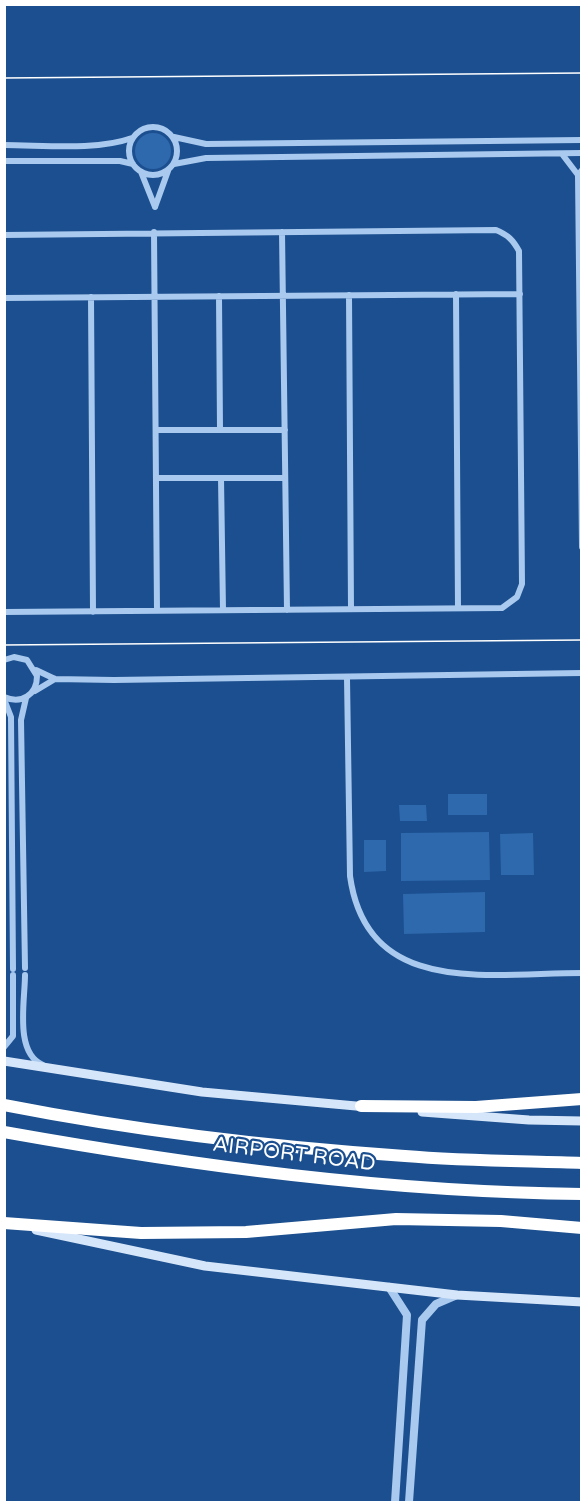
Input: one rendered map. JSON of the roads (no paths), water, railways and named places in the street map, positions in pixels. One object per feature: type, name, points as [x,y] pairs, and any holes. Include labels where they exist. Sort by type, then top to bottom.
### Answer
[{"type":"highway","points":[[361,1106],[476,1107],[582,1099]]},
{"type":"highway","name":"AIRPORT ROAD","points":[[4,1105],[105,1125],[252,1142],[405,1156],[582,1163]]},
{"type":"highway","name":"AIRPORT ROAD","points":[[4,1132],[108,1150],[285,1174],[399,1186],[582,1194]]},
{"type":"highway","points":[[525,1161],[582,1157]]},
{"type":"highway","points":[[4,1223],[141,1233],[246,1232],[396,1219],[501,1221],[582,1228]]},
{"type":"main road","points":[[4,1061],[202,1092],[529,1120],[582,1121]]},
{"type":"main road","points":[[4,1223],[205,1266],[457,1295],[582,1302]]},
{"type":"street","points":[[4,145],[118,143],[132,138],[143,129],[157,126],[174,137],[206,144],[582,140]]},
{"type":"street","points":[[4,161],[120,160],[133,164],[141,172],[155,207],[178,151],[174,137]]},
{"type":"street","points":[[132,138],[129,151],[133,164]]},
{"type":"street","points":[[174,164],[206,158],[582,153]]},
{"type":"street","points":[[561,154],[580,172],[582,547]]},
{"type":"street","points":[[141,172],[155,175],[168,171]]},
{"type":"street","points":[[4,235],[496,230],[513,240],[519,251],[522,584],[517,597],[502,608],[4,612]]},
{"type":"street","points":[[282,231],[287,610]]},
{"type":"street","points":[[154,232],[157,611]]},
{"type":"street","points":[[456,294],[458,608]]},
{"type":"street","points":[[4,298],[520,294]]},
{"type":"street","points":[[349,295],[351,609]]},
{"type":"street","points":[[219,296],[220,430]]},
{"type":"street","points":[[91,297],[93,612]]},
{"type":"street","points":[[156,430],[285,430]]},
{"type":"street","points":[[156,478],[285,478]]},
{"type":"street","points":[[221,478],[223,610]]},
{"type":"street","points":[[4,660],[20,657],[36,670],[55,679],[347,678],[582,673]]},
{"type":"street","points":[[36,670],[37,682],[29,695],[21,720],[25,1044],[30,1056],[37,1062],[55,1069]]},
{"type":"street","points":[[347,678],[350,876],[354,901],[379,942],[402,960],[435,971],[582,973]]},
{"type":"street","points":[[4,698],[15,700],[29,695],[55,679]]},
{"type":"street","points":[[4,698],[11,717],[13,972],[13,1036],[4,1047]]},
{"type":"street","points":[[13,986],[18,984],[25,986]]},
{"type":"street","points":[[389,1287],[407,1315],[395,1503]]},
{"type":"street","points":[[409,1503],[422,1320],[436,1304],[457,1295]]},
{"type":"street","points":[[407,1315],[417,1313],[422,1320]]},
{"type":"tram line","points":[[4,78],[582,73]]},
{"type":"tram line","points":[[4,645],[582,640]]}]
